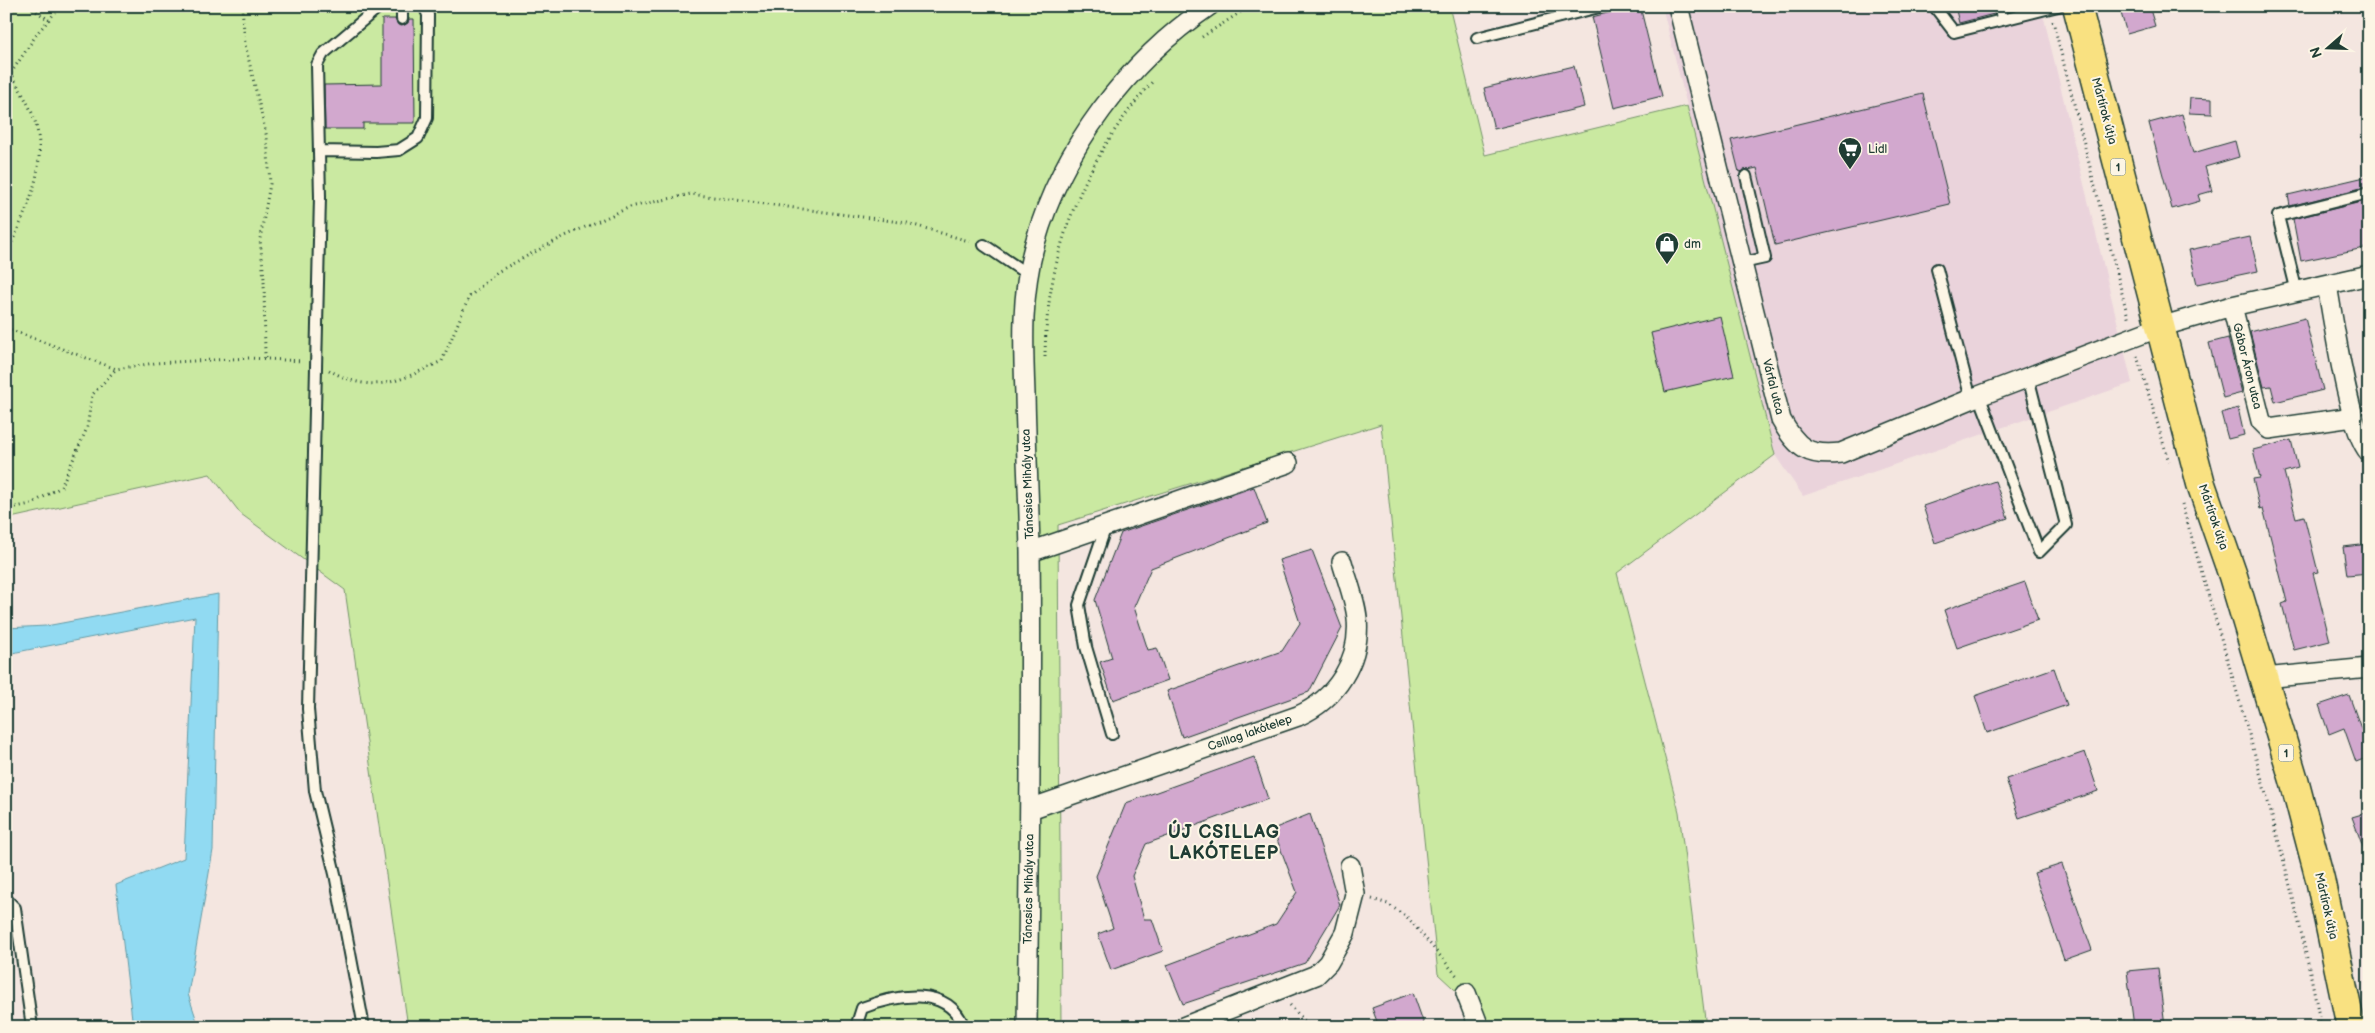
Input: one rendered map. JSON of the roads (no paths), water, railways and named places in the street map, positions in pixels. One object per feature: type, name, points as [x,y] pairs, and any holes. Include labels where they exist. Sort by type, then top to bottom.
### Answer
[{"type":"main road","name":"Mártírok útja","points":[[2077,6],[2201,484],[2233,576],[2264,678],[2320,879],[2351,1027]]},
{"type":"street","name":"Táncsics Mihály utca","points":[[1027,1027],[1030,809],[1030,552],[1022,323],[1027,274],[1035,241],[1051,200],[1077,148],[1098,115],[1118,88],[1146,58],[1174,32],[1209,6]]},
{"type":"street","name":"Várfal utca","points":[[1678,6],[1781,420],[1792,439],[1802,448],[1825,455],[1841,453],[1975,397],[2160,327]]},
{"type":"street","name":"Gábor Áron utca","points":[[2160,327],[2232,306],[2369,275]]},
{"type":"street","points":[[2327,285],[2353,417],[2364,447],[2369,452]]},
{"type":"street","name":"Gábor Áron utca","points":[[2232,306],[2261,421],[2269,429],[2353,417]]},
{"type":"street","points":[[1030,552],[1288,463]]},
{"type":"street","name":"Csillag lakótelep","points":[[1030,809],[1314,709],[1334,690],[1344,676],[1352,658],[1356,639],[1357,620],[1355,603],[1342,562]]},
{"type":"street","points":[[2264,678],[2369,668]]},
{"type":"street","points":[[1184,1027],[1316,975],[1328,963],[1345,933],[1355,894],[1350,866]]},
{"type":"street","points":[[1466,993],[1479,1027]]},
{"type":"lane","points":[[364,1027],[335,874],[315,791],[308,709],[320,197],[317,65],[322,54],[380,6]]},
{"type":"lane","points":[[402,6],[402,19]]},
{"type":"lane","points":[[319,151],[376,152],[399,150],[418,138],[427,118],[428,15],[424,6]]},
{"type":"lane","points":[[1476,38],[1603,6]]},
{"type":"lane","points":[[1934,6],[1954,32],[2054,7]]},
{"type":"lane","points":[[2000,6],[2002,20]]},
{"type":"lane","points":[[1742,263],[1765,258],[1746,176]]},
{"type":"lane","points":[[2296,292],[2278,216],[2369,193]]},
{"type":"lane","points":[[984,245],[1027,274]]},
{"type":"lane","points":[[1937,269],[1975,397],[2039,552],[2066,525],[2028,377]]},
{"type":"lane","points":[[1106,526],[1080,605],[1086,647],[1112,734]]},
{"type":"lane","points":[[6,900],[16,908],[32,1027]]},
{"type":"lane","points":[[856,1027],[862,1008],[885,999],[914,995],[941,1001],[951,1006],[964,1027]]},
{"type":"water","points":[[218,594],[213,850],[188,994],[199,1027],[133,1027],[116,885],[184,858],[195,617],[12,653],[6,675],[6,628],[46,626]]},
{"type":"place","name":"Lidl","points":[[1850,170]]},
{"type":"place","name":"dm","points":[[1667,265]]},
{"type":"district","name":"ÚJ CSILLAG LAKÓTELEP","points":[[1224,842]]}]
